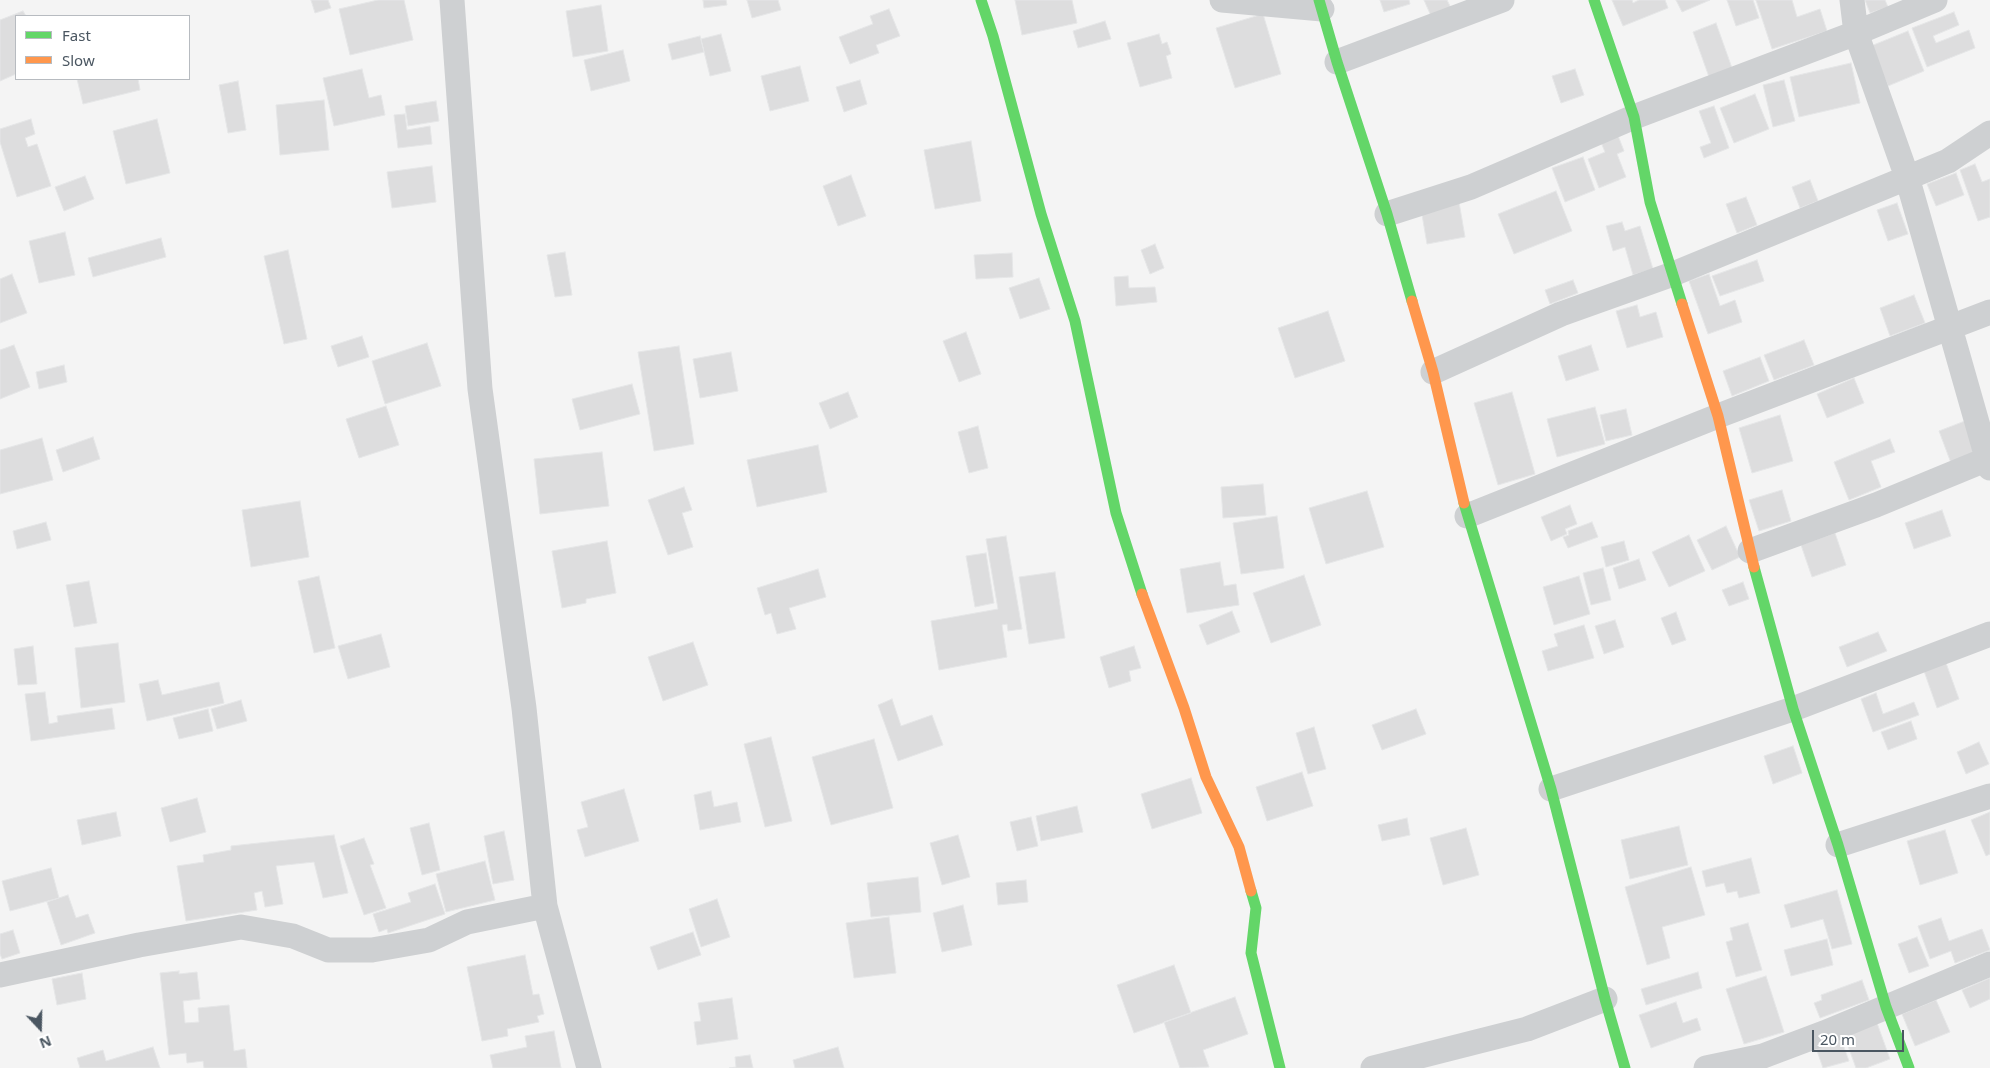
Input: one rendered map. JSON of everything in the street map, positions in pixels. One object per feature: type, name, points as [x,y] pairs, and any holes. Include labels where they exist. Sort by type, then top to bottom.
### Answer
[{"type":"street","points":[[452,0],[480,389],[524,708],[545,906],[589,1068]]},
{"type":"street","points":[[980,0],[993,36],[1042,214],[1075,321],[1116,513],[1142,594],[1184,708],[1206,777],[1240,847],[1256,908],[1251,953],[1280,1068]]},
{"type":"street","points":[[1222,0],[1321,5],[1337,62],[1387,214],[1433,372],[1467,516],[1551,789],[1605,999],[1626,1068]]},
{"type":"street","points":[[1337,62],[1502,0]]},
{"type":"street","points":[[1594,0],[1634,117],[1650,202],[1718,416],[1750,551],[1793,709],[1838,845],[1886,1007],[1909,1068]]},
{"type":"street","points":[[1750,551],[1989,461],[1949,328],[1907,177],[1856,33],[1852,0]]},
{"type":"street","points":[[1387,214],[1471,187],[1634,117],[1856,33],[1935,0]]},
{"type":"street","points":[[1433,372],[1561,314],[1674,274],[1948,161],[1990,133]]},
{"type":"street","points":[[1467,516],[1718,416],[1990,312]]},
{"type":"street","points":[[1551,789],[1793,709],[1990,634]]},
{"type":"street","points":[[1838,845],[1990,796]]},
{"type":"street","points":[[0,975],[139,945],[240,927],[293,936],[328,950],[372,950],[429,940],[467,922],[545,906]]},
{"type":"street","points":[[1706,1068],[1763,1056],[1824,1033],[1990,964]]},
{"type":"street","points":[[1373,1068],[1527,1029],[1605,999]]},
{"type":"building","points":[[311,0],[328,0],[331,8],[315,13]]},
{"type":"building","points":[[378,0],[404,0],[413,40],[350,55],[339,9]]},
{"type":"building","points":[[703,0],[726,0],[727,5],[704,8]]},
{"type":"building","points":[[747,0],[778,0],[781,10],[752,18]]},
{"type":"building","points":[[1015,0],[1072,0],[1077,23],[1022,35]]},
{"type":"building","points":[[1380,0],[1409,0],[1410,4],[1384,12]]},
{"type":"building","points":[[1424,0],[1447,0],[1451,8],[1431,16]]},
{"type":"building","points":[[1612,0],[1632,0],[1633,3],[1639,0],[1665,0],[1668,8],[1623,26]]},
{"type":"building","points":[[1676,0],[1710,0],[1682,12]]},
{"type":"building","points":[[1727,0],[1753,0],[1759,18],[1736,26]]},
{"type":"building","points":[[1756,0],[1792,0],[1797,17],[1820,9],[1827,31],[1772,49]]},
{"type":"building","points":[[1865,0],[1885,0],[1888,7],[1870,13]]},
{"type":"building","points":[[601,5],[608,51],[573,57],[566,11]]},
{"type":"building","points":[[889,9],[900,36],[876,45],[879,53],[850,64],[839,37],[873,24],[870,16]]},
{"type":"building","points":[[23,11],[25,15],[15,15],[15,74],[0,81],[0,20]]},
{"type":"building","points":[[1954,12],[1959,25],[1933,36],[1936,43],[1969,30],[1975,48],[1927,67],[1912,28]]},
{"type":"building","points":[[1263,14],[1281,74],[1235,88],[1216,28]]},
{"type":"building","points":[[1105,21],[1111,39],[1078,48],[1073,31]]},
{"type":"building","points":[[1716,23],[1732,68],[1709,77],[1693,32]]},
{"type":"building","points":[[1908,31],[1924,71],[1888,86],[1871,46]]},
{"type":"building","points":[[721,34],[731,71],[710,76],[701,39]]},
{"type":"building","points":[[1159,34],[1162,44],[1167,42],[1171,54],[1166,56],[1172,78],[1140,87],[1127,43]]},
{"type":"building","points":[[700,36],[704,52],[672,60],[668,44]]},
{"type":"building","points":[[623,50],[630,81],[591,91],[584,60]]},
{"type":"building","points":[[1851,63],[1860,103],[1799,117],[1790,77]]},
{"type":"building","points":[[800,66],[809,101],[770,111],[761,76]]},
{"type":"building","points":[[362,69],[369,98],[381,95],[385,115],[334,126],[323,78]]},
{"type":"building","points":[[1575,69],[1584,95],[1561,103],[1552,76]]},
{"type":"building","points":[[77,80],[138,80],[140,90],[83,104]]},
{"type":"building","points":[[860,80],[867,104],[844,112],[836,87]]},
{"type":"building","points":[[1784,80],[1795,121],[1773,127],[1763,85]]},
{"type":"building","points":[[238,81],[246,130],[228,133],[219,85]]},
{"type":"building","points":[[1755,94],[1769,129],[1734,143],[1720,108]]},
{"type":"building","points":[[324,100],[329,150],[280,155],[276,105]]},
{"type":"building","points":[[436,101],[439,121],[408,126],[405,106]]},
{"type":"building","points":[[1714,106],[1729,148],[1704,158],[1700,147],[1711,143],[1699,111]]},
{"type":"building","points":[[405,114],[407,130],[430,126],[432,144],[398,148],[394,115]]},
{"type":"building","points":[[31,119],[35,134],[25,138],[28,147],[37,144],[51,186],[17,197],[0,142],[0,129]]},
{"type":"building","points":[[157,119],[170,173],[126,184],[113,131]]},
{"type":"building","points":[[1617,133],[1624,151],[1617,154],[1626,177],[1599,188],[1588,159],[1605,152],[1600,140]]},
{"type":"building","points":[[971,141],[981,201],[935,209],[924,150]]},
{"type":"building","points":[[1583,157],[1595,190],[1565,202],[1552,168]]},
{"type":"building","points":[[1975,164],[1982,182],[1990,179],[1990,217],[1978,221],[1960,170]]},
{"type":"building","points":[[432,166],[436,202],[392,208],[387,172]]},
{"type":"building","points":[[1956,173],[1964,195],[1936,206],[1927,184]]},
{"type":"building","points":[[851,175],[866,216],[838,226],[823,186]]},
{"type":"building","points":[[85,176],[94,199],[64,211],[55,187]]},
{"type":"building","points":[[1810,180],[1818,201],[1800,208],[1792,187]]},
{"type":"building","points":[[1556,191],[1572,231],[1514,254],[1498,214]]},
{"type":"building","points":[[1746,197],[1757,225],[1737,233],[1726,204]]},
{"type":"building","points":[[1459,202],[1465,237],[1427,244],[1421,209]]},
{"type":"building","points":[[1897,203],[1908,234],[1888,241],[1877,210]]},
{"type":"building","points":[[1622,222],[1625,231],[1640,226],[1653,269],[1633,275],[1625,247],[1613,251],[1606,226]]},
{"type":"building","points":[[65,232],[75,275],[39,283],[29,241]]},
{"type":"building","points":[[161,238],[166,257],[93,277],[88,258]]},
{"type":"building","points":[[1155,244],[1164,268],[1150,274],[1141,250]]},
{"type":"building","points":[[288,250],[307,339],[284,344],[264,256]]},
{"type":"building","points":[[565,252],[572,295],[555,297],[547,255]]},
{"type":"building","points":[[1012,253],[1013,277],[976,279],[974,255]]},
{"type":"building","points":[[1757,260],[1764,281],[1720,296],[1712,276]]},
{"type":"building","points":[[12,274],[27,313],[0,323],[0,279]]},
{"type":"building","points":[[1709,274],[1720,306],[1735,300],[1742,322],[1708,334],[1689,281]]},
{"type":"building","points":[[1128,276],[1129,288],[1155,287],[1157,302],[1116,306],[1114,277]]},
{"type":"building","points":[[1039,278],[1050,309],[1020,319],[1009,288]]},
{"type":"building","points":[[1573,280],[1578,293],[1550,304],[1545,290]]},
{"type":"building","points":[[1914,295],[1925,323],[1890,336],[1880,308]]},
{"type":"building","points":[[1637,305],[1640,317],[1656,312],[1663,337],[1627,348],[1616,311]]},
{"type":"building","points":[[1328,311],[1345,361],[1295,378],[1278,328]]},
{"type":"building","points":[[966,332],[981,374],[959,382],[943,341]]},
{"type":"building","points":[[362,336],[369,357],[338,367],[331,346]]},
{"type":"building","points":[[1804,340],[1814,365],[1774,380],[1764,355]]},
{"type":"building","points":[[427,343],[441,386],[385,404],[372,361]]},
{"type":"building","points":[[14,345],[30,387],[0,399],[0,350]]},
{"type":"building","points":[[1591,345],[1599,370],[1566,381],[1558,356]]},
{"type":"building","points":[[679,346],[694,444],[654,451],[638,352]]},
{"type":"building","points":[[731,352],[738,391],[700,398],[693,359]]},
{"type":"building","points":[[1760,357],[1769,381],[1732,396],[1723,371]]},
{"type":"building","points":[[64,365],[67,382],[39,389],[36,372]]},
{"type":"building","points":[[1854,378],[1864,403],[1827,418],[1817,394]]},
{"type":"building","points":[[632,384],[640,414],[580,430],[572,399]]},
{"type":"building","points":[[848,392],[858,417],[830,429],[819,403]]},
{"type":"building","points":[[1512,392],[1535,474],[1498,485],[1474,403]]},
{"type":"building","points":[[386,406],[399,445],[359,458],[346,419]]},
{"type":"building","points":[[1595,407],[1605,444],[1557,457],[1547,419]]},
{"type":"building","points":[[1626,409],[1632,435],[1606,441],[1600,415]]},
{"type":"building","points":[[1780,415],[1793,461],[1752,473],[1739,428]]},
{"type":"building","points":[[1965,421],[1976,453],[1951,463],[1939,431]]},
{"type":"building","points":[[978,426],[988,468],[969,473],[958,432]]},
{"type":"building","points":[[93,437],[100,459],[63,472],[56,450]]},
{"type":"building","points":[[42,438],[53,480],[0,494],[0,450]]},
{"type":"building","points":[[1890,439],[1895,452],[1871,461],[1881,487],[1849,500],[1834,462]]},
{"type":"building","points":[[818,445],[827,492],[757,507],[747,460]]},
{"type":"building","points":[[602,452],[609,506],[540,514],[534,459]]},
{"type":"building","points":[[1263,484],[1266,515],[1223,518],[1221,487]]},
{"type":"building","points":[[684,487],[692,510],[682,513],[693,547],[668,555],[648,500]]},
{"type":"building","points":[[1782,490],[1791,521],[1759,531],[1749,500]]},
{"type":"building","points":[[1367,491],[1384,547],[1326,564],[1309,508]]},
{"type":"building","points":[[300,501],[309,557],[251,567],[242,510]]},
{"type":"building","points":[[1570,505],[1577,524],[1565,529],[1567,534],[1551,541],[1541,517]]},
{"type":"building","points":[[1942,510],[1951,536],[1914,549],[1905,523]]},
{"type":"building","points":[[1277,516],[1284,568],[1241,574],[1233,523]]},
{"type":"building","points":[[46,522],[51,540],[17,549],[13,531]]},
{"type":"building","points":[[1592,522],[1598,537],[1568,548],[1563,537],[1569,535],[1568,531]]},
{"type":"building","points":[[1726,526],[1740,557],[1712,570],[1697,540]]},
{"type":"building","points":[[1835,533],[1846,565],[1812,577],[1801,545]]},
{"type":"building","points":[[1689,535],[1705,571],[1669,587],[1652,552]]},
{"type":"building","points":[[1006,536],[1022,629],[1008,631],[1007,624],[1002,625],[1007,657],[939,670],[931,621],[998,609],[986,539]]},
{"type":"building","points":[[607,541],[616,593],[586,599],[586,603],[562,608],[552,551]]},
{"type":"building","points":[[1624,541],[1629,560],[1606,567],[1601,547]]},
{"type":"building","points":[[986,553],[994,603],[975,607],[966,556]]},
{"type":"building","points":[[1639,559],[1646,580],[1619,589],[1613,568]]},
{"type":"building","points":[[1220,562],[1224,586],[1236,584],[1239,605],[1187,613],[1180,569]]},
{"type":"building","points":[[1603,568],[1611,600],[1591,605],[1583,573]]},
{"type":"building","points":[[818,569],[826,597],[789,608],[796,629],[777,634],[771,613],[765,615],[757,588]]},
{"type":"building","points":[[1055,572],[1065,638],[1029,644],[1019,577]]},
{"type":"building","points":[[1304,575],[1321,625],[1271,643],[1253,593]]},
{"type":"building","points":[[319,576],[335,648],[314,653],[298,581]]},
{"type":"building","points":[[1579,576],[1590,614],[1554,625],[1543,587]]},
{"type":"building","points":[[89,581],[97,623],[74,627],[66,585]]},
{"type":"building","points":[[1743,582],[1749,599],[1729,606],[1722,590]]},
{"type":"building","points":[[1232,611],[1240,632],[1207,645],[1199,625]]},
{"type":"building","points":[[1676,612],[1686,640],[1672,645],[1661,618]]},
{"type":"building","points":[[1615,620],[1624,647],[1604,654],[1595,626]]},
{"type":"building","points":[[1584,625],[1594,658],[1548,671],[1542,651],[1558,646],[1554,634]]},
{"type":"building","points":[[1878,632],[1887,651],[1847,667],[1839,647]]},
{"type":"building","points":[[381,634],[390,667],[348,679],[338,646]]},
{"type":"building","points":[[693,642],[708,685],[663,701],[648,657]]},
{"type":"building","points":[[118,643],[125,702],[81,708],[75,648]]},
{"type":"building","points":[[33,646],[37,684],[18,685],[14,649]]},
{"type":"building","points":[[1134,646],[1141,668],[1129,671],[1131,681],[1109,688],[1100,657]]},
{"type":"building","points":[[1946,663],[1959,699],[1937,708],[1924,671]]},
{"type":"building","points":[[158,680],[162,695],[219,682],[224,703],[147,721],[139,684]]},
{"type":"building","points":[[45,692],[49,724],[58,722],[57,716],[112,708],[115,729],[31,741],[25,694]]},
{"type":"building","points":[[1876,693],[1883,714],[1914,702],[1919,715],[1873,732],[1861,699]]},
{"type":"building","points":[[892,699],[901,726],[932,715],[943,745],[898,761],[878,705]]},
{"type":"building","points":[[241,700],[247,721],[217,729],[211,709]]},
{"type":"building","points":[[208,709],[213,731],[179,739],[173,718]]},
{"type":"building","points":[[1416,709],[1426,734],[1382,750],[1372,725]]},
{"type":"building","points":[[1911,721],[1917,739],[1888,750],[1881,732]]},
{"type":"building","points":[[1314,727],[1326,769],[1308,774],[1296,733]]},
{"type":"building","points":[[771,737],[792,821],[765,827],[744,744]]},
{"type":"building","points":[[874,739],[893,808],[831,825],[812,757]]},
{"type":"building","points":[[1979,742],[1989,764],[1966,774],[1957,752]]},
{"type":"building","points":[[1793,746],[1802,773],[1773,784],[1764,756]]},
{"type":"building","points":[[1302,772],[1313,806],[1267,821],[1256,787]]},
{"type":"building","points":[[1191,778],[1202,813],[1152,829],[1141,794]]},
{"type":"building","points":[[624,789],[639,841],[585,857],[577,830],[588,827],[581,802]]},
{"type":"building","points":[[711,791],[714,807],[737,802],[741,822],[700,830],[694,795]]},
{"type":"building","points":[[197,798],[206,832],[170,842],[161,808]]},
{"type":"building","points":[[1077,806],[1083,832],[1041,841],[1036,816]]},
{"type":"building","points":[[116,812],[121,836],[82,845],[77,820]]},
{"type":"building","points":[[1990,812],[1990,854],[1986,856],[1971,820]]},
{"type":"building","points":[[1031,817],[1038,846],[1017,851],[1010,822]]},
{"type":"building","points":[[1407,818],[1410,835],[1382,841],[1378,825]]},
{"type":"building","points":[[429,823],[440,870],[422,875],[410,828]]},
{"type":"building","points":[[1679,826],[1688,865],[1630,879],[1621,840]]},
{"type":"building","points":[[1466,828],[1479,875],[1443,885],[1430,838]]},
{"type":"building","points":[[1945,830],[1958,873],[1920,885],[1907,841]]},
{"type":"building","points":[[504,831],[514,880],[493,884],[484,836]]},
{"type":"building","points":[[334,835],[348,893],[323,898],[314,862],[276,866],[283,904],[265,907],[262,891],[254,893],[257,910],[186,921],[177,866],[204,862],[203,855],[231,850],[231,846]]},
{"type":"building","points":[[958,835],[970,877],[942,885],[930,843]]},
{"type":"building","points":[[364,838],[374,864],[370,865],[386,908],[364,915],[340,846]]},
{"type":"building","points":[[1751,858],[1760,893],[1739,898],[1737,891],[1727,893],[1724,883],[1706,887],[1702,871]]},
{"type":"building","points":[[485,861],[495,900],[446,912],[436,874]]},
{"type":"building","points":[[1691,867],[1705,915],[1662,927],[1670,958],[1647,965],[1625,887]]},
{"type":"building","points":[[51,868],[59,898],[10,911],[2,881]]},
{"type":"building","points":[[918,877],[921,912],[871,917],[867,883]]},
{"type":"building","points":[[1026,880],[1028,902],[998,905],[996,883]]},
{"type":"building","points":[[435,884],[445,914],[388,933],[387,929],[379,932],[373,914],[411,902],[408,893]]},
{"type":"building","points":[[1837,890],[1852,944],[1832,949],[1823,919],[1791,928],[1784,905]]},
{"type":"building","points":[[68,895],[76,918],[88,914],[95,933],[61,945],[47,902]]},
{"type":"building","points":[[717,899],[730,937],[701,947],[689,909]]},
{"type":"building","points":[[963,905],[972,945],[942,952],[933,913]]},
{"type":"building","points":[[889,917],[896,973],[854,978],[846,923]]},
{"type":"building","points":[[1941,918],[1949,941],[1982,929],[1990,950],[1955,963],[1951,951],[1930,959],[1918,926]]},
{"type":"building","points":[[1748,923],[1762,970],[1736,977],[1726,942],[1733,940],[1730,928]]},
{"type":"building","points":[[13,930],[20,953],[2,959],[0,954],[0,934]]},
{"type":"building","points":[[693,932],[701,955],[658,970],[650,947]]},
{"type":"building","points":[[1917,937],[1929,966],[1909,973],[1898,944]]},
{"type":"building","points":[[1827,939],[1833,965],[1791,976],[1784,950]]},
{"type":"building","points":[[525,955],[533,995],[539,994],[544,1014],[537,1016],[539,1022],[507,1029],[508,1036],[482,1041],[467,967]]},
{"type":"building","points":[[1174,965],[1191,1013],[1134,1033],[1117,985]]},
{"type":"building","points":[[179,971],[179,974],[197,972],[200,999],[183,1001],[185,1023],[199,1022],[198,1008],[229,1005],[234,1051],[245,1049],[247,1068],[204,1068],[203,1061],[187,1063],[186,1053],[169,1055],[160,973]]},
{"type":"building","points":[[1698,972],[1702,988],[1646,1005],[1641,989]]},
{"type":"building","points":[[82,973],[86,999],[57,1005],[52,979]]},
{"type":"building","points":[[1766,976],[1784,1032],[1744,1044],[1726,989]]},
{"type":"building","points":[[1990,978],[1990,999],[1970,1008],[1962,990]]},
{"type":"building","points":[[1862,980],[1869,1000],[1820,1018],[1814,1003],[1822,1000],[1821,995]]},
{"type":"building","points":[[1235,997],[1248,1034],[1203,1050],[1209,1067],[1180,1068],[1164,1022]]},
{"type":"building","points":[[732,998],[738,1039],[697,1045],[694,1022],[701,1021],[698,1003]]},
{"type":"building","points":[[1936,1000],[1950,1032],[1915,1046],[1902,1014]]},
{"type":"building","points":[[1676,1002],[1683,1023],[1697,1018],[1701,1030],[1651,1048],[1639,1015]]},
{"type":"building","points":[[1877,1023],[1890,1059],[1866,1068],[1856,1068],[1844,1035]]},
{"type":"building","points":[[554,1031],[561,1068],[493,1068],[490,1055],[527,1047],[525,1036]]},
{"type":"building","points":[[1840,1036],[1849,1061],[1823,1068],[1815,1045]]},
{"type":"building","points":[[153,1047],[160,1068],[80,1068],[77,1058],[103,1050],[106,1061]]},
{"type":"building","points":[[838,1047],[844,1068],[795,1068],[793,1060]]},
{"type":"building","points":[[750,1055],[753,1068],[729,1068],[736,1067],[735,1057]]},
{"type":"traffic: fast","points":[[981,0],[993,36],[1041,214],[1075,321],[1116,513],[1142,594]]},
{"type":"traffic: fast","points":[[1319,0],[1337,62],[1387,214],[1412,301]]},
{"type":"traffic: fast","points":[[1594,0],[1634,117],[1650,202],[1682,304]]},
{"type":"traffic: fast","points":[[1464,503],[1551,789],[1605,999],[1625,1068]]},
{"type":"traffic: fast","points":[[1754,567],[1793,709],[1838,845],[1886,1007],[1909,1068]]},
{"type":"traffic: fast","points":[[1251,891],[1256,908],[1251,953],[1280,1068]]},
{"type":"traffic: slow","points":[[1412,301],[1433,372],[1464,503]]},
{"type":"traffic: slow","points":[[1682,304],[1718,416],[1754,567]]},
{"type":"traffic: slow","points":[[1142,594],[1184,708],[1206,777],[1239,847],[1251,891]]}]
